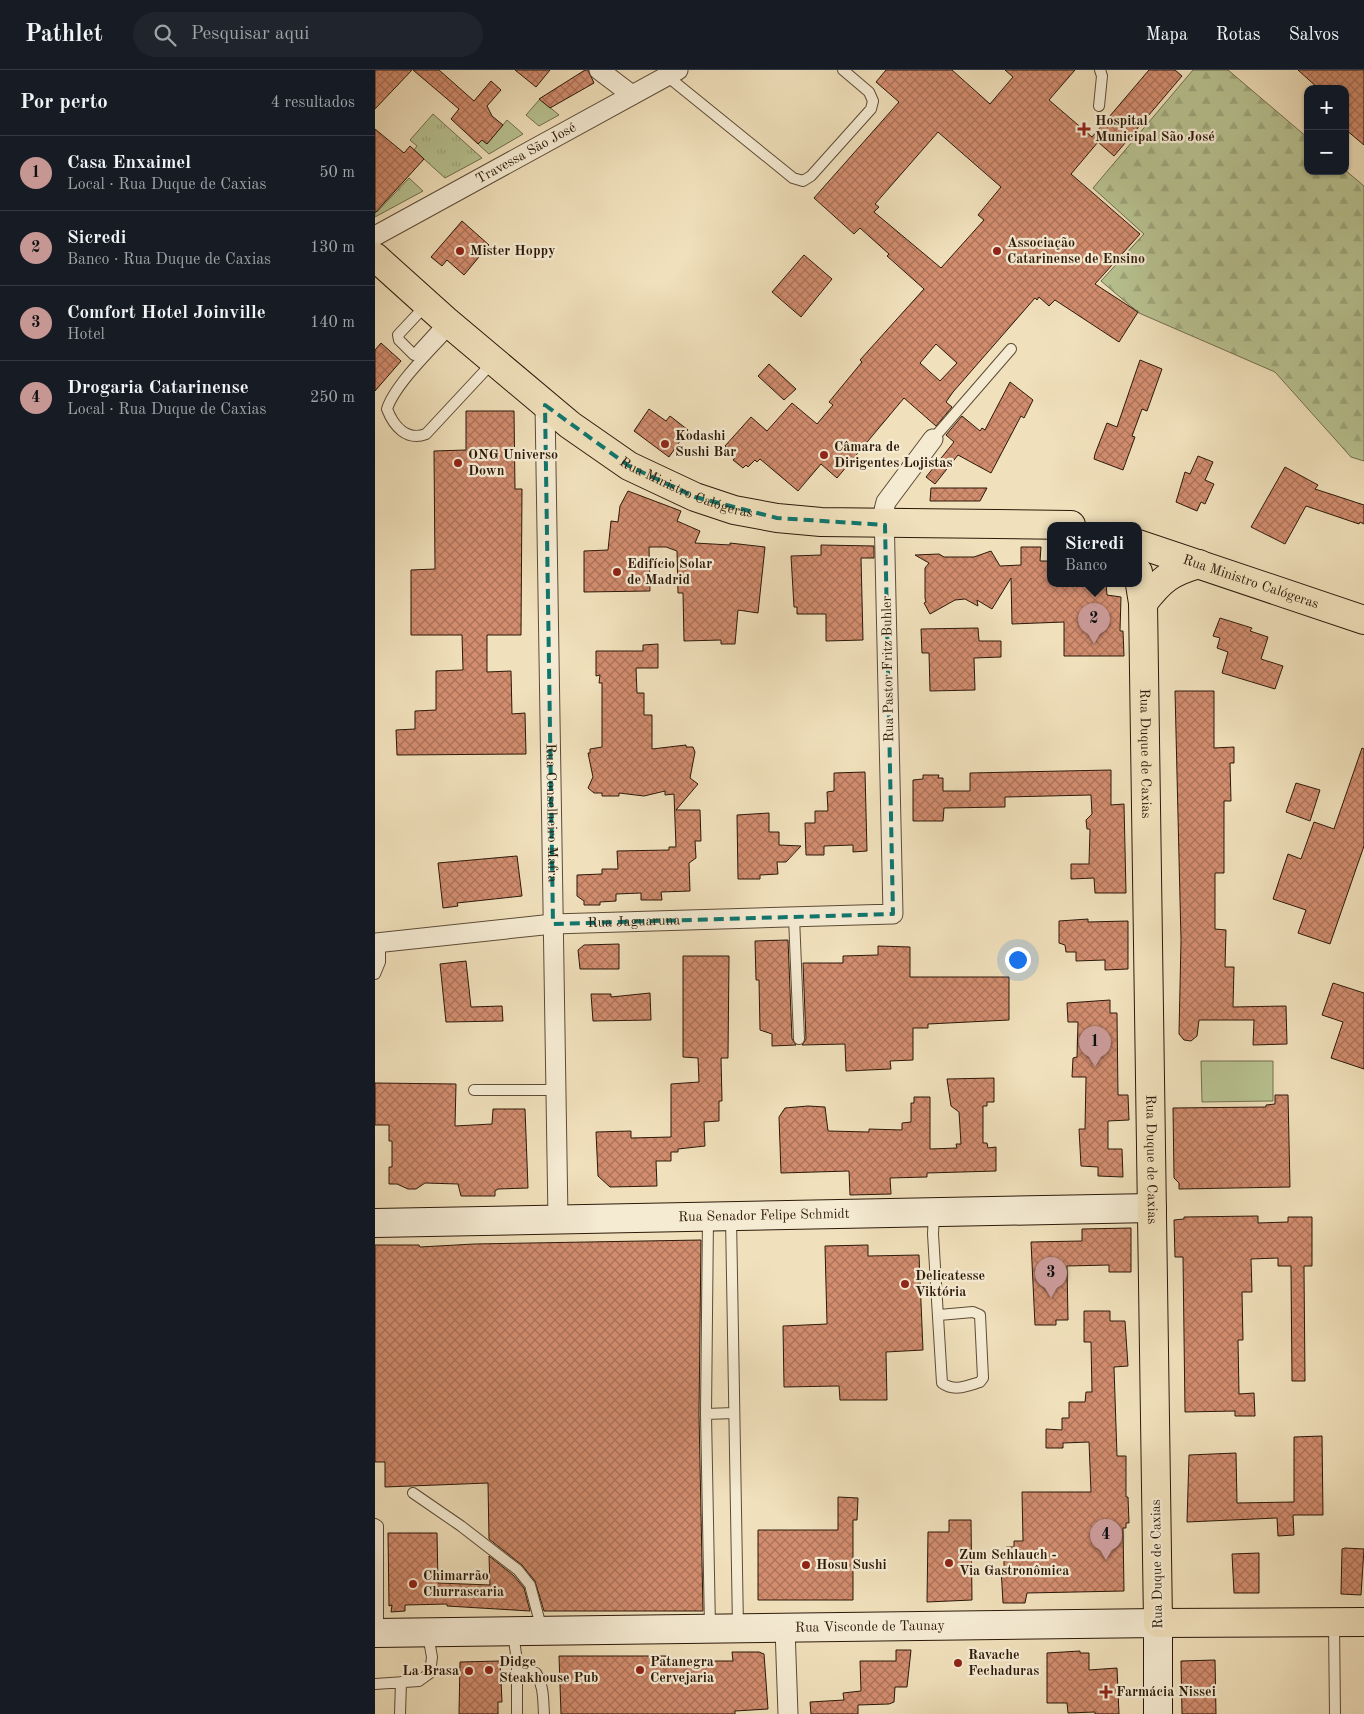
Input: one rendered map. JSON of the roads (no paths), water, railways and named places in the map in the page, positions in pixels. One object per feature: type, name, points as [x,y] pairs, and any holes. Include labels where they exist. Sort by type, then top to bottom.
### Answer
[{"type":"main road","name":"Rua Ministro Calógeras","points":[[375,257],[545,406],[629,466],[695,497],[735,510],[777,518],[821,522],[1047,525]]},
{"type":"main road","name":"Rua Ministro Calógeras","points":[[1142,545],[1364,620]]},
{"type":"main road","points":[[1143,603],[1158,584],[1170,574],[1199,564]]},
{"type":"main road","name":"Rua Duque de Caxias","points":[[1140,587],[1143,603],[1158,1714]]},
{"type":"main road","name":"Rua Senador Felipe Schmidt","points":[[375,1223],[1152,1208]]},
{"type":"main road","name":"Rua Visconde de Taunay","points":[[377,1633],[1364,1622]]},
{"type":"street","points":[[599,70],[632,95]]},
{"type":"street","name":"Travessa São José","points":[[375,236],[672,73]]},
{"type":"street","name":"Rua Conselheiro Mafra","points":[[545,406],[558,1220]]},
{"type":"street","name":"Rua Pastor Fritz Buhler","points":[[893,914],[886,502],[933,439]]},
{"type":"street","name":"Rua Jaguaruna","points":[[377,943],[553,924],[893,914]]},
{"type":"street","points":[[785,1628],[788,1714]]},
{"type":"lane","points":[[672,73],[793,178],[803,181],[811,176],[871,109],[873,101],[869,92],[843,70]]},
{"type":"lane","points":[[1099,106],[1102,76],[1100,70]]},
{"type":"lane","points":[[442,316],[389,401],[387,410],[398,428],[408,436],[418,437],[427,434],[493,361]]},
{"type":"lane","points":[[417,358],[397,337],[442,316]]},
{"type":"lane","points":[[933,439],[1011,349]]},
{"type":"lane","points":[[794,917],[799,1039]]},
{"type":"lane","points":[[375,974],[380,962],[377,943]]},
{"type":"lane","points":[[474,1090],[556,1090]]},
{"type":"lane","points":[[934,1212],[933,1234],[942,1383],[949,1388],[956,1388],[980,1382],[983,1378],[980,1315],[973,1312],[939,1315]]},
{"type":"lane","points":[[719,1216],[734,1414],[738,1629]]},
{"type":"lane","points":[[710,1629],[706,1414],[719,1216]]},
{"type":"lane","points":[[706,1414],[734,1414]]},
{"type":"lane","points":[[413,1493],[461,1526],[518,1570],[530,1585],[542,1631]]},
{"type":"lane","points":[[375,1524],[378,1526],[377,1633]]},
{"type":"lane","points":[[1334,1621],[1335,1714]]},
{"type":"lane","points":[[513,1631],[517,1669],[517,1714]]},
{"type":"lane","points":[[375,1684],[419,1681],[430,1673],[432,1657],[428,1632]]},
{"type":"lane","points":[[517,1669],[536,1674],[540,1680],[543,1691],[544,1714]]},
{"type":"lane","points":[[400,1714],[401,1682]]},
{"type":"place","name":"Hospital Municipal São José","points":[[1084,129]]},
{"type":"place","name":"Mister Hoppy","points":[[460,251]]},
{"type":"place","name":"Associação Catarinense de Ensino","points":[[997,251]]},
{"type":"place","name":"Kodashi Sushi Bar","points":[[665,444]]},
{"type":"place","name":"Câmara de Dirigentes Lojistas","points":[[824,455]]},
{"type":"place","name":"ONG Universo Down","points":[[458,463]]},
{"type":"place","name":"Edifício Solar de Madrid","points":[[617,572]]},
{"type":"place","name":"Sicredi","points":[[1094,644]]},
{"type":"place","name":"Casa Enxaimel","points":[[1095,1067]]},
{"type":"place","name":"Delicatesse Viktória","points":[[905,1284]]},
{"type":"place","name":"Comfort Hotel Joinville","points":[[1051,1298]]},
{"type":"place","name":"Drogaria Catarinense","points":[[1106,1560]]},
{"type":"place","name":"Zum Schlauch - Via Gastronômica","points":[[949,1563]]},
{"type":"place","name":"Hosu Sushi","points":[[806,1565]]},
{"type":"place","name":"Chimarrão Churrascaria","points":[[413,1584]]},
{"type":"place","name":"Ravache Fechaduras","points":[[958,1663]]},
{"type":"place","name":"Didge Steakhouse Pub","points":[[489,1670]]},
{"type":"place","name":"Patanegra Cervejaria","points":[[640,1670]]},
{"type":"place","name":"La Brasa","points":[[469,1671]]},
{"type":"place","name":"Farmácia Nissei","points":[[1106,1692]]}]
